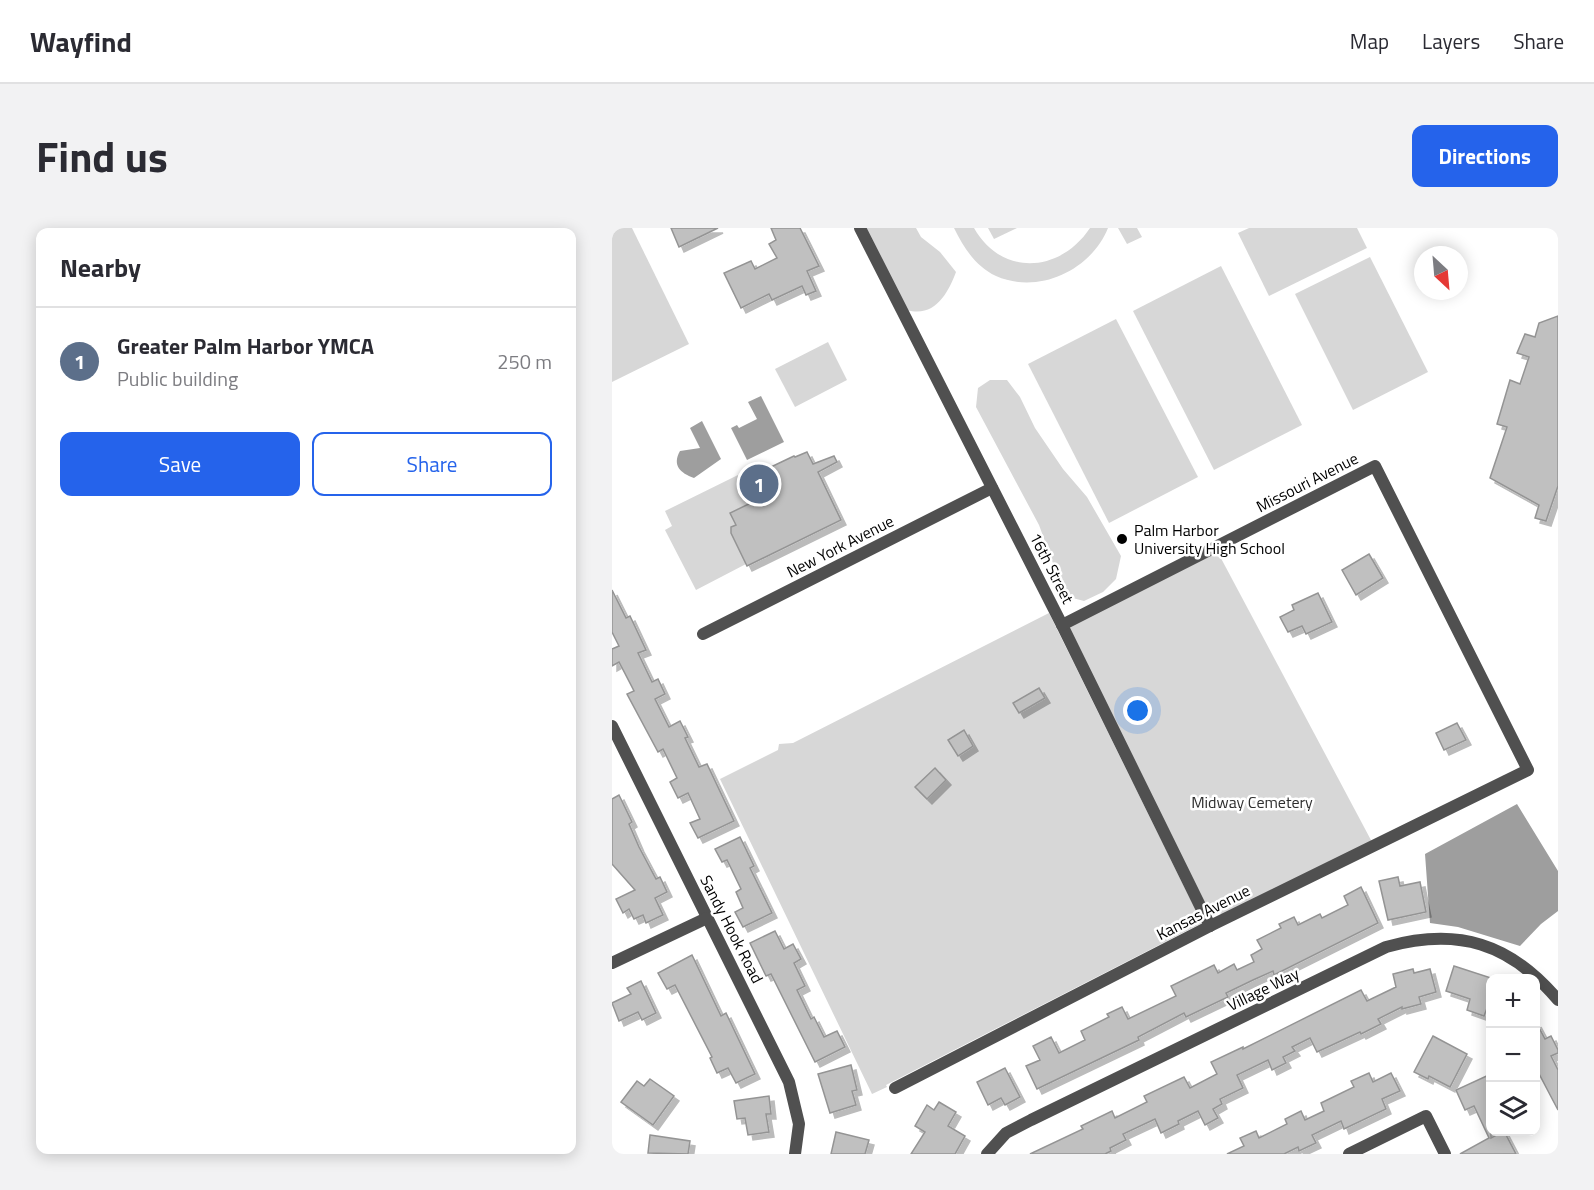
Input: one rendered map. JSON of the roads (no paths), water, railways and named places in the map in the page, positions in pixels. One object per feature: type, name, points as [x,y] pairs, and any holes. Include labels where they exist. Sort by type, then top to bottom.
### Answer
[{"type":"street","name":"16th Street","points":[[860,228],[1062,625],[1210,926]]},
{"type":"street","name":"Missouri Avenue","points":[[1062,625],[1375,466],[1528,770]]},
{"type":"street","name":"New York Avenue","points":[[703,634],[992,488]]},
{"type":"street","name":"Sandy Hook Road","points":[[612,726],[789,1082],[799,1124],[795,1154]]},
{"type":"street","name":"Kansas Avenue","points":[[895,1089],[1210,926],[1528,770]]},
{"type":"street","points":[[612,963],[707,918]]},
{"type":"street","name":"Village Way","points":[[987,1154],[1006,1133],[1031,1120],[1386,947],[1412,940],[1452,938],[1494,949],[1539,978],[1558,1000]]},
{"type":"street","points":[[1349,1154],[1426,1116],[1445,1154]]},
{"type":"place","name":"Greater Palm Harbor YMCA","points":[[759,484]]},
{"type":"place","name":"Palm Harbor University High School","points":[[1122,539]]},
{"type":"park label","name":"Midway Cemetery","points":[[1252,802]]}]
